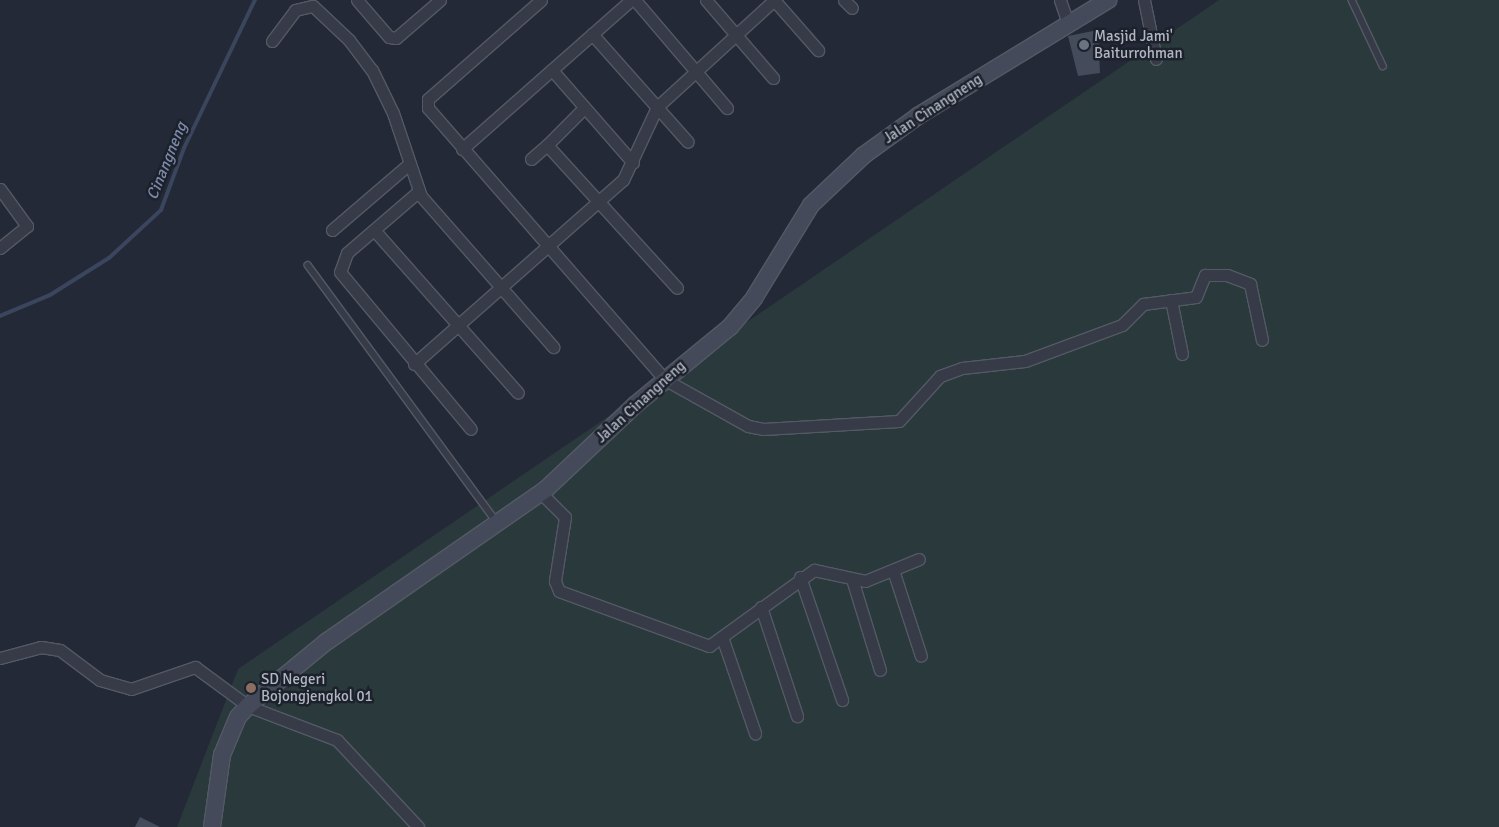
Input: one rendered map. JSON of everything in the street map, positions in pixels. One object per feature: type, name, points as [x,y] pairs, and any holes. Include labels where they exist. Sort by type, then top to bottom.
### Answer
[{"type":"street","points":[[357,0],[389,37],[396,38],[440,0]]},
{"type":"street","points":[[541,0],[428,99],[432,115],[664,379],[756,428],[899,421],[940,376],[953,370],[1025,361],[1122,325],[1143,304],[1199,294],[1202,276],[1243,279],[1255,294],[1262,340]]},
{"type":"street","points":[[462,149],[633,0],[697,71],[727,108]]},
{"type":"street","points":[[706,0],[773,78]]},
{"type":"street","points":[[414,364],[623,180],[634,163],[657,107],[737,36],[774,0],[818,50]]},
{"type":"street","points":[[1060,0],[1068,23]]},
{"type":"street","name":"Jalan Cinangneng","points":[[212,827],[222,755],[238,717],[248,706],[326,642],[541,493],[664,379],[745,312],[797,226],[827,188],[918,116],[1108,0]]},
{"type":"street","points":[[1144,0],[1156,59]]},
{"type":"street","points":[[272,41],[295,10],[312,6],[321,12],[372,70],[393,113],[419,191],[499,288],[553,347]]},
{"type":"street","points":[[592,34],[688,142]]},
{"type":"street","points":[[552,70],[634,163]]},
{"type":"street","points":[[531,159],[584,108]]},
{"type":"street","points":[[547,145],[677,288]]},
{"type":"street","points":[[332,230],[409,164]]},
{"type":"street","points":[[0,189],[27,226],[0,248]]},
{"type":"street","points":[[419,191],[347,253],[340,272],[414,364],[471,429]]},
{"type":"street","points":[[374,230],[456,326],[518,393]]},
{"type":"street","points":[[1171,300],[1182,354]]},
{"type":"street","points":[[541,493],[564,517],[555,581],[559,591],[697,644],[709,646],[800,577],[814,570],[865,581],[919,559]]},
{"type":"street","points":[[893,570],[921,656]]},
{"type":"street","points":[[800,577],[842,700]]},
{"type":"street","points":[[852,579],[880,670]]},
{"type":"street","points":[[761,607],[797,716]]},
{"type":"street","points":[[722,637],[755,733]]},
{"type":"street","points":[[0,658],[41,647],[60,650],[100,680],[131,689],[195,667],[248,706],[337,740],[349,750],[368,777],[418,827]]},
{"type":"lane","points":[[1352,0],[1382,66]]},
{"type":"lane","points":[[308,265],[498,524]]},
{"type":"shaded area","points":[[1219,0],[1499,0],[1499,827],[177,827],[238,669]]},
{"type":"building","name":"Masjid Jami' Baiturrohman","points":[[1098,30],[1100,73],[1078,76],[1068,36]]},
{"type":"building","points":[[140,817],[160,827],[135,827]]},
{"type":"waterway","name":"Cinangneng","points":[[0,316],[50,295],[109,258],[161,210],[184,148],[255,0]]},
{"type":"place","name":"Masjid Jami' Baiturrohman","points":[[1084,45]]},
{"type":"place","name":"SD Negeri Bojongjengkol 01","points":[[251,688]]}]
